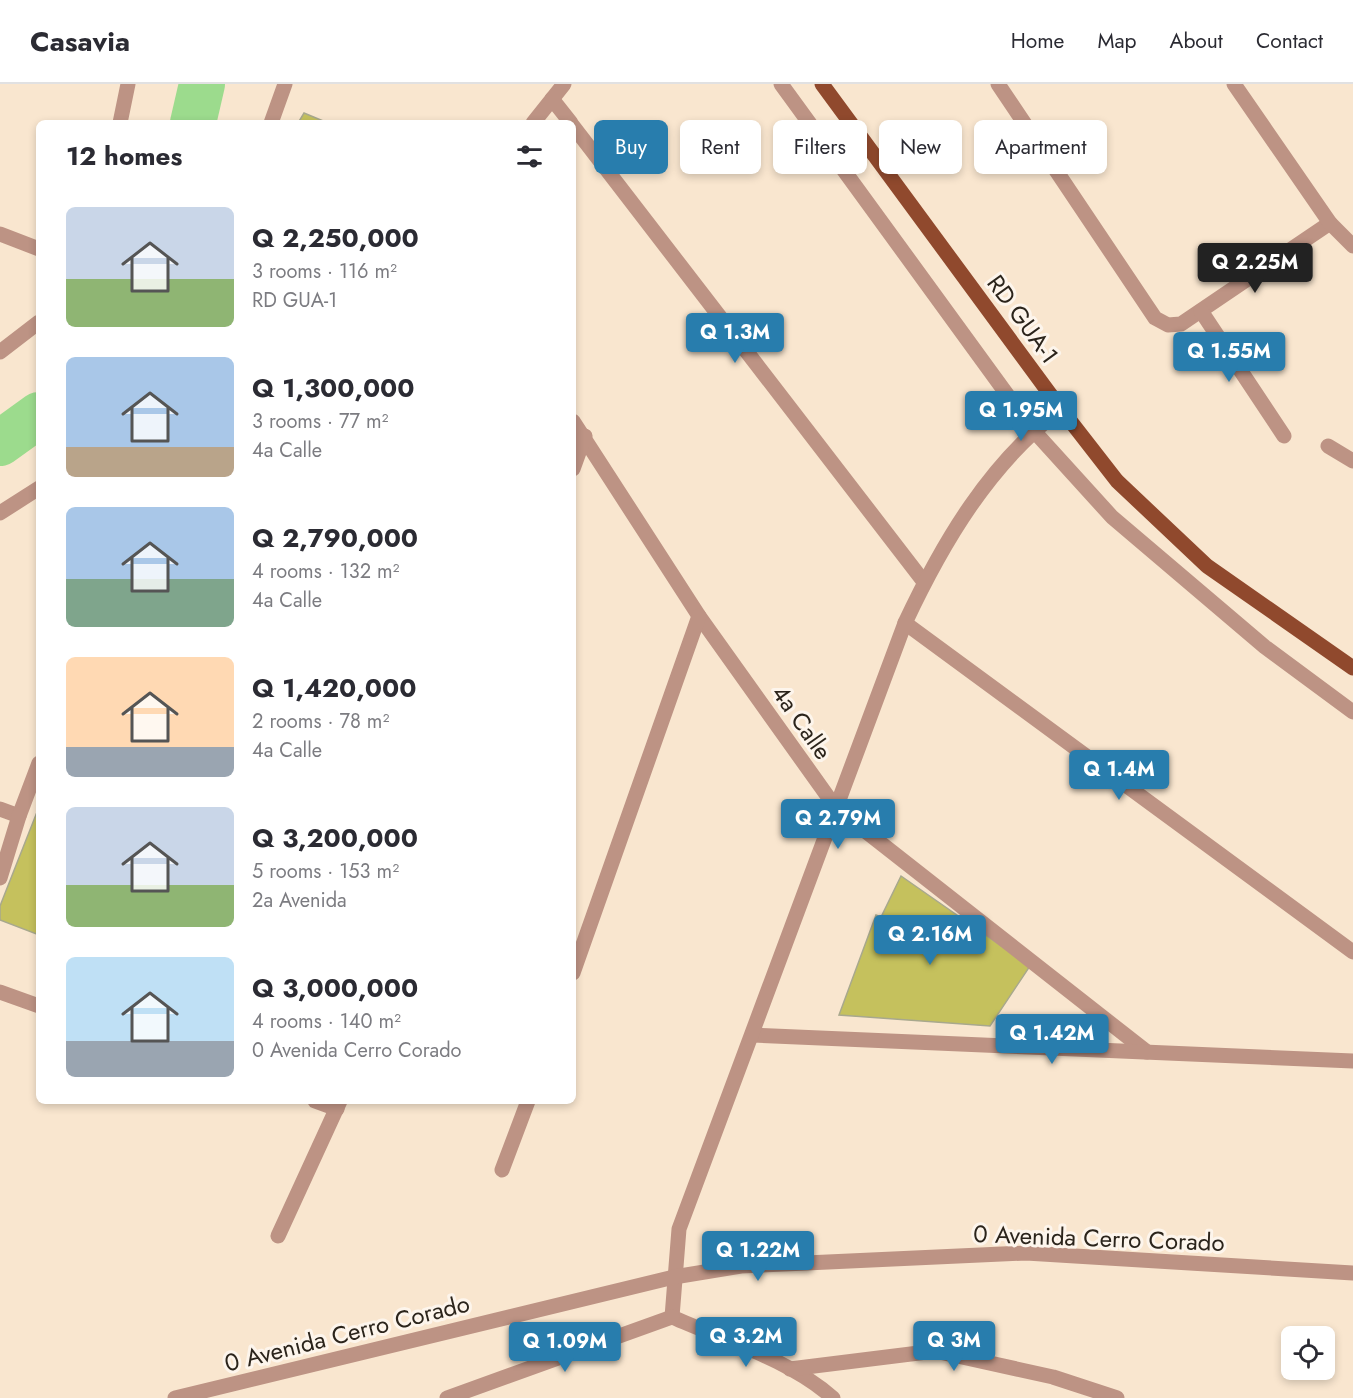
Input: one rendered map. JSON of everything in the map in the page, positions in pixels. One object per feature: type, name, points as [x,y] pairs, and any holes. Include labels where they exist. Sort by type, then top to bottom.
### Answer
[{"type":"main road","name":"RD GUA-1","points":[[822,84],[1061,409],[1117,480],[1207,566],[1353,668]]},
{"type":"street","points":[[121,120],[128,84]]},
{"type":"street","points":[[273,120],[285,84]]},
{"type":"street","points":[[535,120],[564,84]]},
{"type":"street","points":[[781,84],[1033,430],[1120,524],[1265,647],[1353,712]]},
{"type":"street","points":[[1234,84],[1330,223],[1353,246]]},
{"type":"street","points":[[1001,85],[1155,318],[1168,325],[1181,324],[1330,223]]},
{"type":"street","points":[[552,99],[569,120]]},
{"type":"street","points":[[576,129],[924,582]]},
{"type":"street","points":[[0,234],[36,248]]},
{"type":"street","points":[[1201,311],[1284,436]]},
{"type":"street","points":[[0,352],[36,323]]},
{"type":"street","points":[[672,1317],[679,1229],[753,1035],[904,623],[924,582],[980,489],[1033,430],[1061,409]]},
{"type":"street","name":"4a Calle","points":[[576,425],[699,616],[836,808],[1147,1052]]},
{"type":"street","points":[[576,461],[585,436]]},
{"type":"street","points":[[1328,446],[1353,462]]},
{"type":"street","points":[[0,513],[36,490]]},
{"type":"street","points":[[576,964],[699,616]]},
{"type":"street","points":[[904,623],[1353,952]]},
{"type":"street","points":[[0,878],[36,771]]},
{"type":"street","points":[[0,809],[19,816]]},
{"type":"street","points":[[0,992],[36,1005]]},
{"type":"street","points":[[753,1035],[1353,1061]]},
{"type":"street","points":[[502,1170],[527,1104]]},
{"type":"street","points":[[278,1236],[338,1105]]},
{"type":"street","name":"0 Avenida Cerro Corado","points":[[175,1398],[674,1277],[741,1266],[1026,1253],[1353,1273]]},
{"type":"street","points":[[447,1398],[672,1317],[790,1369],[814,1382],[833,1398]]},
{"type":"street","points":[[790,1369],[935,1352],[1053,1377],[1096,1395],[1117,1398]]},
{"type":"building","points":[[304,113],[321,120],[300,120]]},
{"type":"building","points":[[36,815],[36,934],[0,920],[0,906]]},
{"type":"building","points":[[901,876],[1030,966],[990,1026],[839,1015],[876,915],[881,917]]},
{"type":"waterway","points":[[194,120],[202,84]]},
{"type":"waterway","points":[[0,443],[36,417]]}]
